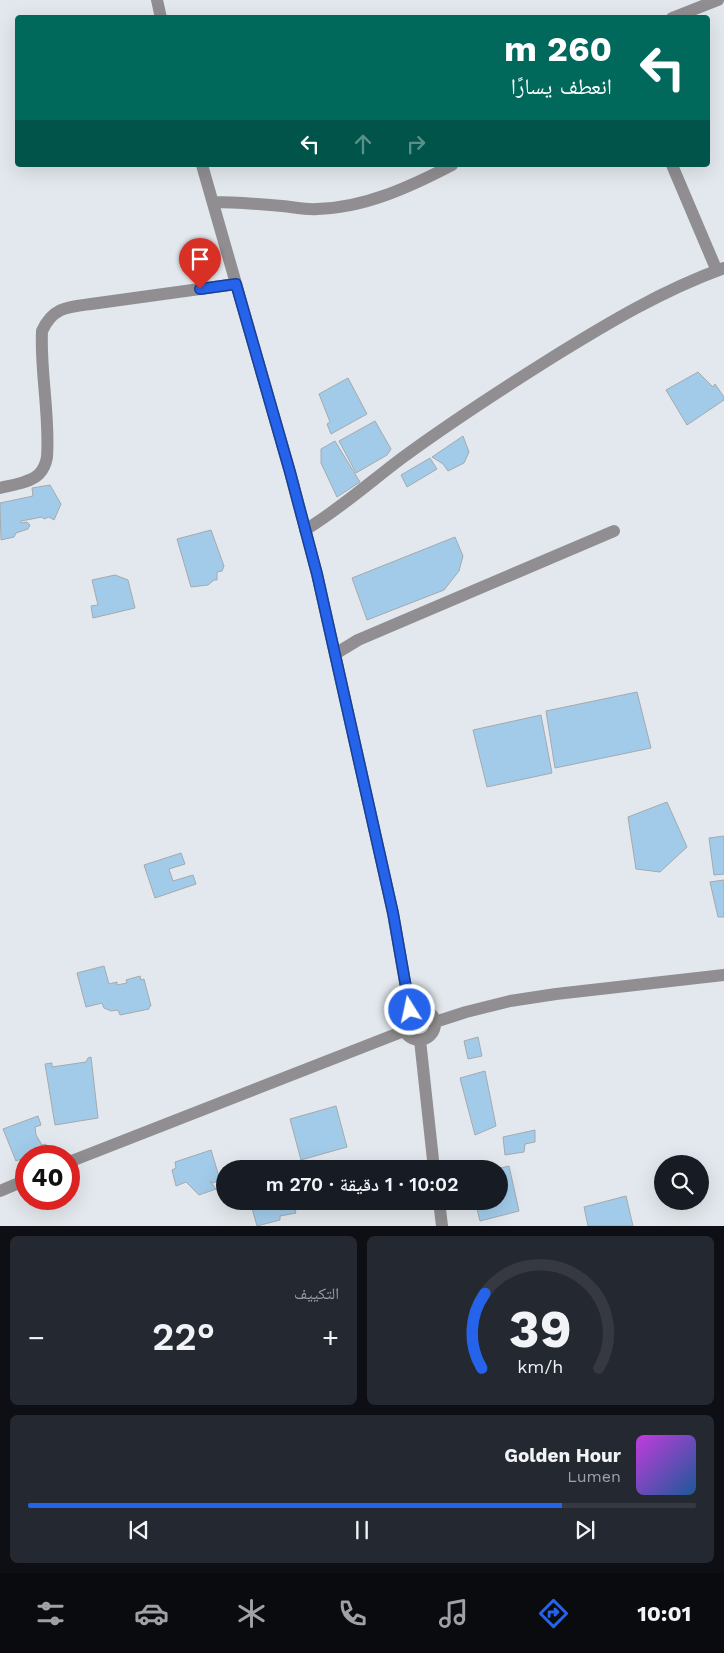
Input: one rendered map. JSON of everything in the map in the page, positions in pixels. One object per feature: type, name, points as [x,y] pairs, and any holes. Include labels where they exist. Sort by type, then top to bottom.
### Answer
[{"type":"street","points":[[157,0],[160,15]]},
{"type":"street","points":[[680,15],[718,0]]},
{"type":"street","points":[[203,167],[305,530],[393,913],[410,1010]]},
{"type":"street","points":[[213,202],[236,202],[315,209],[349,206],[396,191],[448,167]]},
{"type":"street","points":[[305,530],[330,515],[402,458],[510,383],[607,323],[667,292],[720,270],[673,167]]},
{"type":"street","points":[[0,488],[30,480],[38,475],[44,467],[47,458],[42,331],[46,321],[55,312],[68,307],[236,284]]},
{"type":"street","points":[[335,654],[368,636],[614,530]]},
{"type":"street","points":[[436,1022],[466,1012],[556,994],[724,975]]},
{"type":"street","points":[[423,1008],[434,1016],[436,1022],[432,1035],[426,1039],[413,1040],[404,1030],[403,1019],[410,1010],[423,1008]]},
{"type":"street","points":[[80,1158],[404,1030]]},
{"type":"street","points":[[420,1040],[433,1160]]},
{"type":"street","points":[[0,1190],[15,1184]]},
{"type":"street","points":[[440,1210],[442,1226]]},
{"type":"building","points":[[698,372],[713,387],[715,384],[724,400],[687,425],[666,390]]},
{"type":"building","points":[[348,378],[367,414],[331,434],[327,424],[330,422],[319,394]]},
{"type":"building","points":[[375,421],[391,449],[387,455],[356,473],[339,441]]},
{"type":"building","points":[[463,436],[469,452],[464,463],[448,471],[443,464],[432,457]]},
{"type":"building","points":[[335,441],[360,482],[337,497],[321,463],[321,449]]},
{"type":"building","points":[[430,458],[437,469],[407,487],[401,475]]},
{"type":"building","points":[[50,485],[61,504],[54,520],[49,517],[44,519],[42,517],[21,521],[21,523],[27,522],[30,525],[28,529],[16,533],[14,537],[1,540],[0,503],[33,496],[32,488]]},
{"type":"building","points":[[211,530],[224,566],[222,571],[217,572],[217,580],[208,585],[191,587],[177,539]]},
{"type":"building","points":[[455,537],[463,556],[459,571],[444,590],[367,620],[352,578]]},
{"type":"building","points":[[115,575],[128,580],[135,608],[93,618],[91,606],[98,605],[92,580]]},
{"type":"building","points":[[637,692],[651,748],[555,768],[546,711]]},
{"type":"building","points":[[541,715],[552,773],[487,787],[473,730]]},
{"type":"building","points":[[667,802],[687,847],[660,872],[636,869],[628,817]]},
{"type":"building","points":[[724,836],[724,874],[714,875],[709,838]]},
{"type":"building","points":[[181,853],[185,864],[169,869],[173,881],[193,875],[196,884],[155,898],[144,865]]},
{"type":"building","points":[[724,880],[724,917],[718,917],[710,882]]},
{"type":"building","points":[[104,966],[109,984],[117,982],[117,985],[127,983],[126,980],[140,976],[141,980],[144,979],[151,1006],[149,1009],[120,1015],[118,1010],[111,1011],[104,1008],[102,1003],[86,1007],[77,973]]},
{"type":"building","points":[[478,1037],[482,1056],[468,1059],[464,1041]]},
{"type":"building","points":[[91,1057],[98,1118],[55,1125],[45,1064],[52,1063],[52,1067],[86,1062]]},
{"type":"building","points":[[485,1071],[496,1126],[475,1135],[460,1078]]},
{"type":"building","points":[[336,1106],[347,1147],[301,1160],[290,1119]]},
{"type":"building","points":[[38,1116],[41,1125],[35,1127],[36,1135],[42,1145],[15,1145],[15,1159],[3,1129]]},
{"type":"building","points":[[535,1130],[535,1142],[525,1144],[524,1152],[505,1155],[503,1137]]},
{"type":"building","points":[[211,1150],[216,1167],[216,1182],[213,1183],[210,1181],[216,1189],[199,1195],[186,1182],[176,1186],[172,1170],[176,1168],[175,1162]]},
{"type":"building","points":[[508,1166],[519,1211],[480,1221],[477,1210],[508,1210]]},
{"type":"building","points":[[626,1196],[633,1226],[588,1226],[584,1207]]},
{"type":"building","points":[[253,1210],[295,1210],[296,1213],[280,1216],[280,1220],[257,1226]]},
{"type":"route","points":[[200,289],[236,284],[256,350],[317,574],[393,913],[410,1010]]}]
